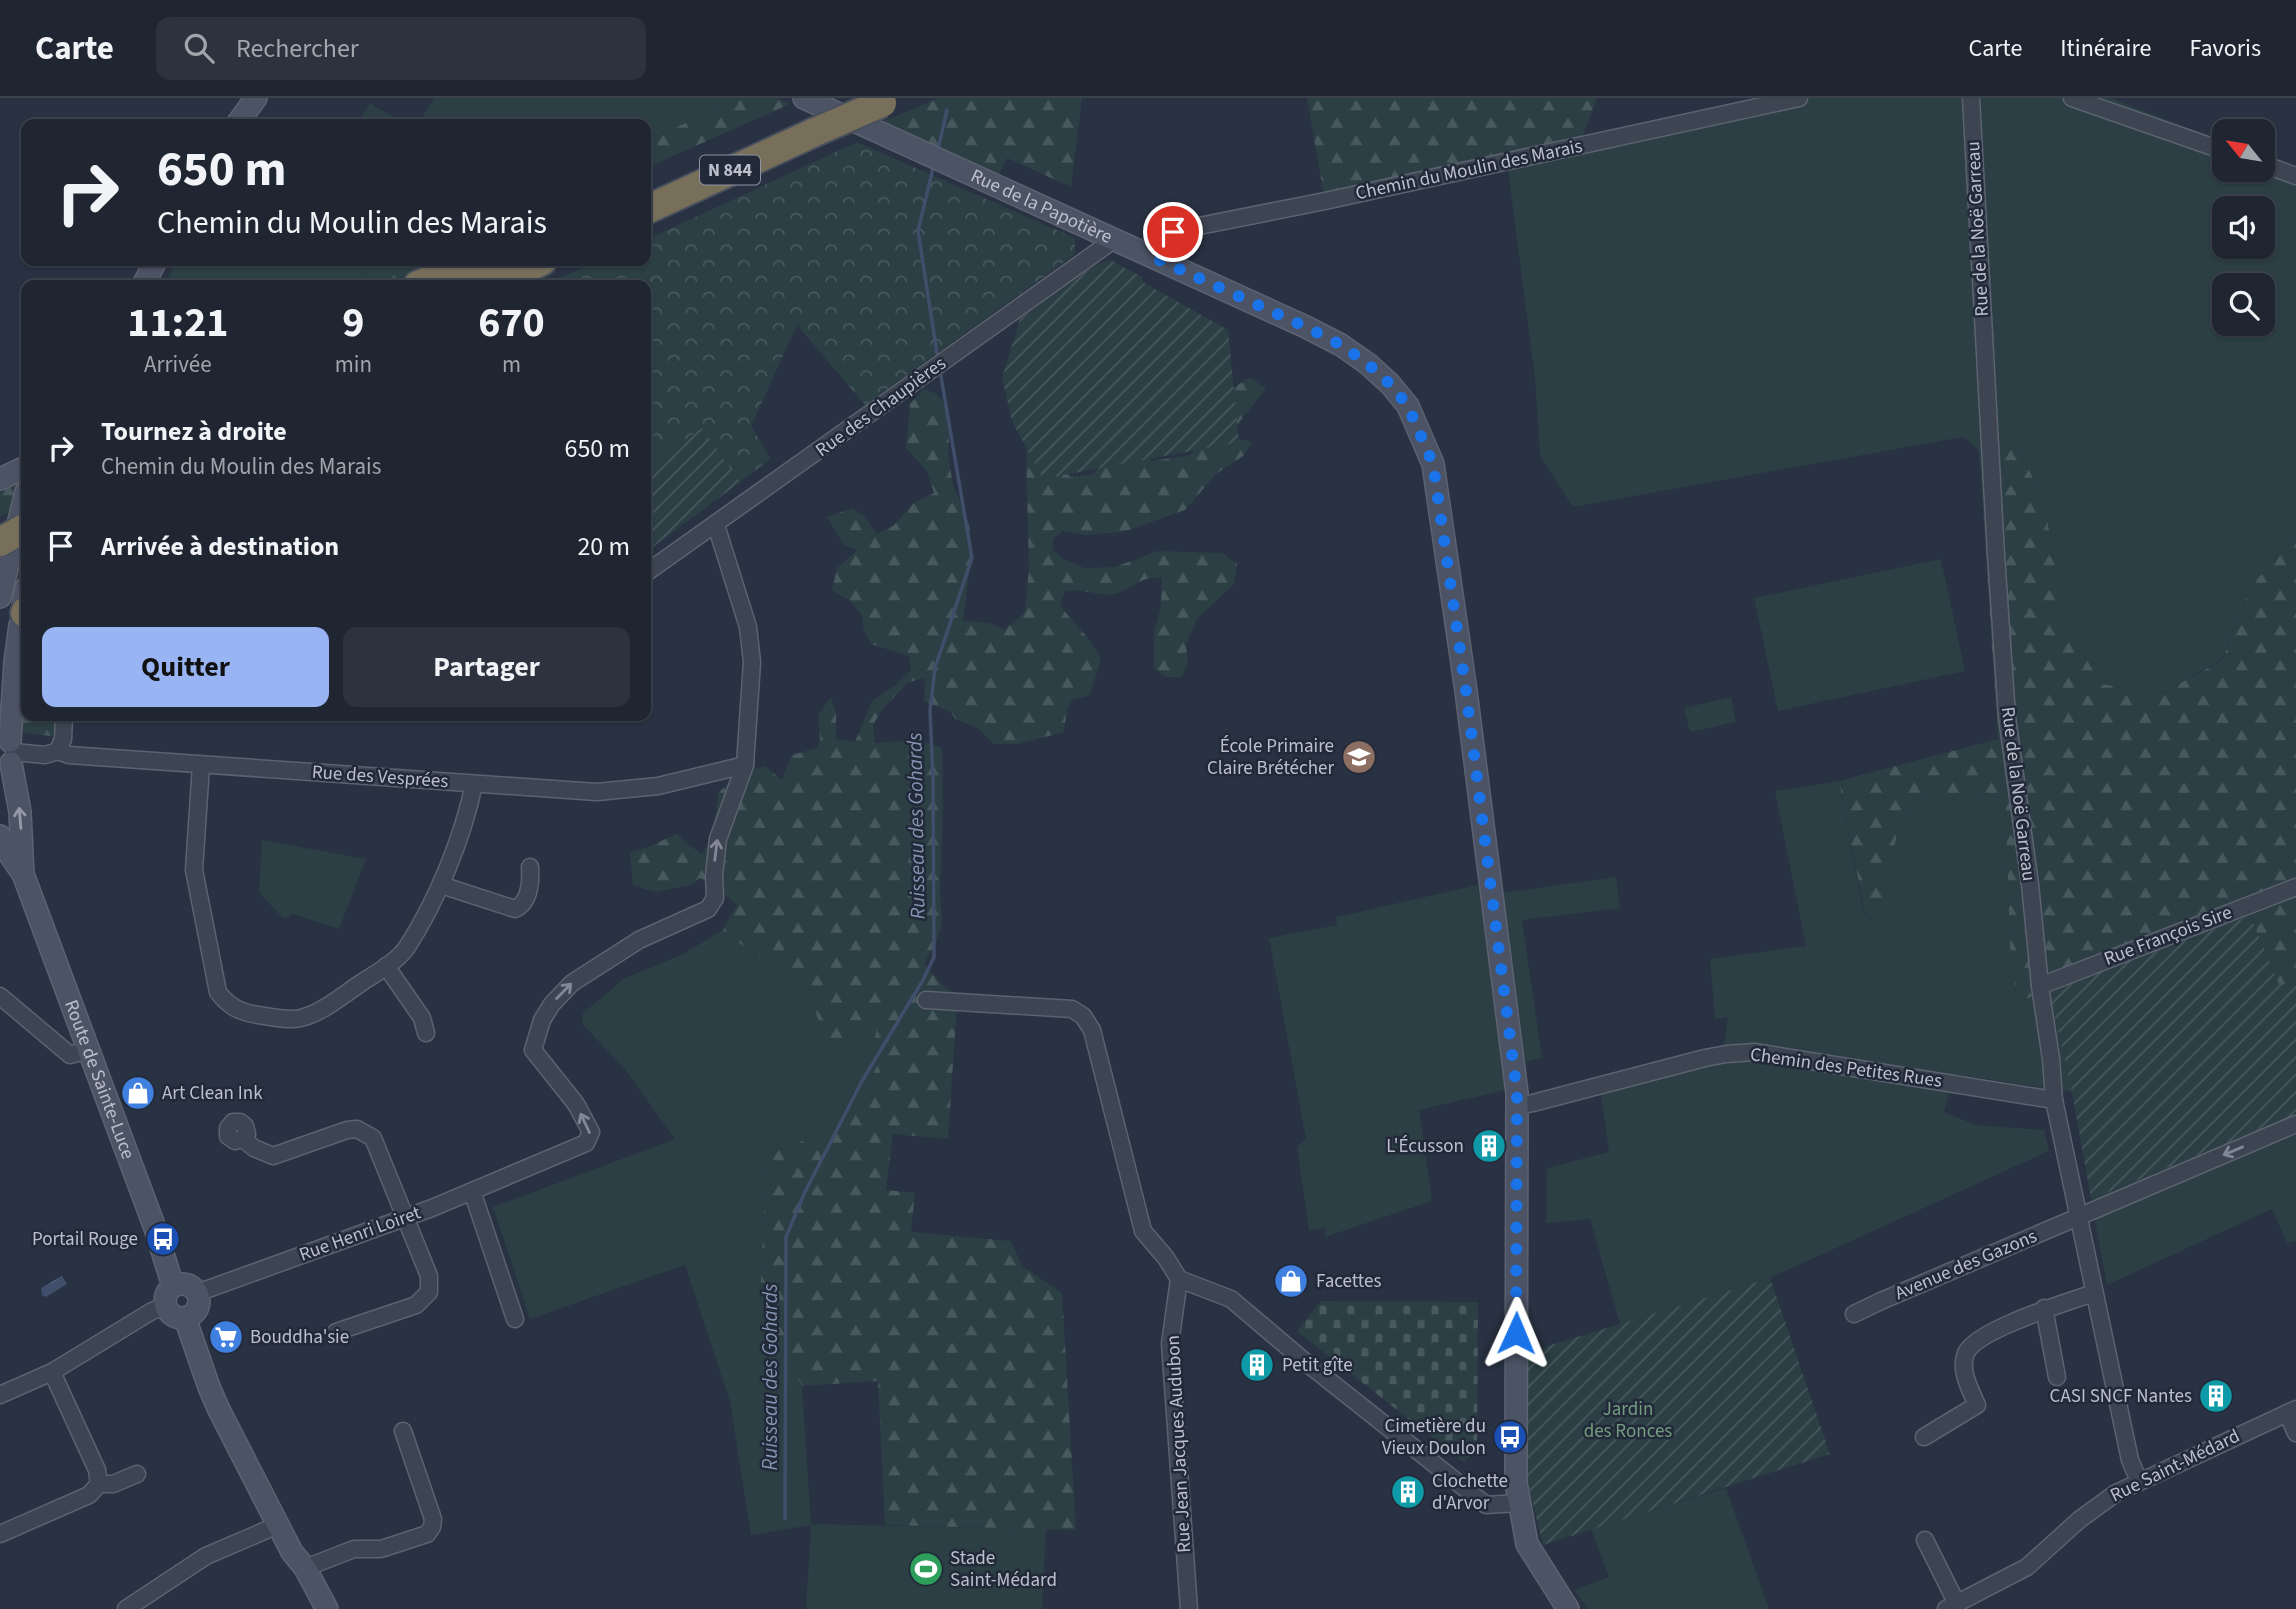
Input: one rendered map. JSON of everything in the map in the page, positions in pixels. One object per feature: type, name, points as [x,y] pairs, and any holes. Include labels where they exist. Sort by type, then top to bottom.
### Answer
[{"type":"highway","name":"N 844","points":[[651,187],[847,98]]},
{"type":"highway","name":"N 844","points":[[651,207],[806,116],[888,100]]},
{"type":"highway","points":[[430,280],[464,266]]},
{"type":"highway","points":[[476,266],[494,271]]},
{"type":"highway","points":[[468,280],[518,266]]},
{"type":"highway","points":[[0,542],[21,530]]},
{"type":"highway","points":[[0,563],[21,551]]},
{"type":"street","points":[[241,119],[257,98]]},
{"type":"street","name":"Chemin du Moulin des Marais","points":[[1153,257],[1164,233],[1325,201],[1799,98]]},
{"type":"street","name":"Rue de la Noë Garreau","points":[[1971,98],[2007,717],[2030,884],[2040,986],[2052,1059],[2054,1100],[2130,1460],[2139,1481]]},
{"type":"street","points":[[2072,98],[2212,147]]},
{"type":"street","name":"Rue de la Papotière","points":[[806,116],[934,158],[1296,322],[1341,345],[1368,364],[1390,384],[1408,406],[1433,464],[1466,691],[1518,1105],[1514,1457],[1518,1503],[1527,1544],[1568,1609]]},
{"type":"street","points":[[2275,168],[2296,176]]},
{"type":"street","name":"Rue des Chaupières","points":[[651,570],[1115,239]]},
{"type":"street","points":[[0,479],[21,468]]},
{"type":"street","points":[[716,525],[752,646],[745,765]]},
{"type":"street","name":"Route de Sainte-Luce","points":[[21,545],[7,752],[20,812],[23,874]]},
{"type":"street","points":[[58,751],[63,739],[65,721]]},
{"type":"street","name":"Rue des Vesprées","points":[[7,752],[44,755],[58,751],[69,755],[597,792],[658,786],[745,765]]},
{"type":"street","points":[[201,765],[194,870],[218,992],[227,1004],[243,1013],[284,1019],[301,1018],[316,1012],[386,967],[405,950],[441,884],[474,784]]},
{"type":"street","name":"Rue Henri Loiret","points":[[197,1293],[406,1217],[586,1143],[591,1132],[576,1104],[533,1050],[542,1020],[552,1004],[572,983],[631,944],[702,912],[712,904],[715,898],[714,876],[718,839],[745,765]]},
{"type":"street","name":"Route de Sainte-Luce","points":[[0,836],[23,874],[150,1215],[173,1286]]},
{"type":"street","points":[[441,884],[515,909],[522,905],[531,884],[530,867]]},
{"type":"street","name":"Rue François Sire","points":[[2040,986],[2296,887]]},
{"type":"street","points":[[386,967],[422,1018],[426,1032]]},
{"type":"street","points":[[0,996],[70,1055],[89,1050]]},
{"type":"street","points":[[926,1000],[1060,1007],[1072,1009],[1083,1016],[1092,1030],[1143,1231],[1166,1258],[1179,1279],[1231,1299],[1303,1360],[1486,1505],[1518,1503]]},
{"type":"street","name":"Chemin des Petites Rues","points":[[1518,1105],[1705,1058],[1754,1052],[2054,1100]]},
{"type":"street","name":"Avenue des Gazons","points":[[1854,1314],[2296,1124]]},
{"type":"street","points":[[243,1139],[254,1148],[273,1156],[346,1130],[357,1129],[373,1138],[429,1276],[429,1292],[416,1306],[336,1332]]},
{"type":"street","points":[[472,1191],[515,1319]]},
{"type":"street","name":"Rue Jean Jacques Audubon","points":[[1179,1279],[1170,1344],[1189,1609]]},
{"type":"street","points":[[184,1284],[194,1289],[199,1298],[197,1309],[185,1318],[170,1314],[165,1306],[167,1292],[173,1286],[184,1284]]},
{"type":"street","points":[[1924,1437],[1977,1405],[1965,1377],[1966,1354],[1975,1341],[2044,1308],[2094,1293]]},
{"type":"street","points":[[0,1395],[52,1372],[152,1311],[165,1306]]},
{"type":"street","points":[[2044,1308],[2057,1377]]},
{"type":"street","points":[[185,1318],[209,1387],[292,1552],[305,1568],[327,1609]]},
{"type":"street","points":[[52,1372],[97,1470],[99,1484]]},
{"type":"street","points":[[2291,1411],[2296,1433]]},
{"type":"street","name":"Rue Saint-Médard","points":[[1924,1540],[1951,1606],[2027,1567],[2096,1506],[2139,1481],[2291,1411]]},
{"type":"street","points":[[305,1568],[354,1549],[382,1549],[427,1534],[432,1527],[433,1519],[402,1431]]},
{"type":"street","points":[[99,1484],[113,1485],[137,1474]]},
{"type":"street","points":[[0,1534],[89,1495],[99,1484]]},
{"type":"street","points":[[126,1609],[205,1556],[278,1525]]},
{"type":"green space","points":[[434,98],[740,98],[651,139],[651,119],[421,119]]},
{"type":"green space","points":[[740,98],[776,98],[790,104],[651,166],[651,139]]},
{"type":"green space","points":[[939,98],[1082,98],[1071,187],[1007,158],[997,179],[882,122]]},
{"type":"green space","points":[[1307,98],[1597,98],[1579,146],[1325,201]]},
{"type":"green space","points":[[1753,98],[2111,98],[2212,137],[2212,182],[2275,182],[2275,170],[2296,170],[2296,536],[2252,585],[2222,659],[2163,693],[2101,684],[2064,621],[2044,500],[2016,444],[1979,450],[1963,437],[1573,507],[1540,456],[1535,379],[1507,162],[1748,109]]},
{"type":"green space","points":[[370,103],[396,119],[360,119]]},
{"type":"green space","points":[[857,142],[1075,238],[1075,254],[865,405],[797,325],[751,426],[771,459],[651,548],[651,280],[555,280],[587,266],[651,266],[651,238]]},
{"type":"green space","points":[[1110,260],[1228,330],[1239,442],[1043,479],[1012,421],[1002,378],[1020,319],[1097,264]]},
{"type":"green space","points":[[174,266],[367,266],[366,280],[167,280]]},
{"type":"green space","points":[[367,266],[427,266],[394,280],[366,280]]},
{"type":"green space","points":[[1250,377],[1266,389],[1227,437],[1253,442],[1243,456],[1216,474],[1185,510],[1123,532],[1084,535],[1063,531],[1054,538],[1052,549],[1063,559],[1084,568],[1115,567],[1158,551],[1222,553],[1237,564],[1234,584],[1197,619],[1186,645],[1188,662],[1182,677],[1166,677],[1154,668],[1154,633],[1161,605],[1162,578],[1147,579],[1115,594],[1065,591],[1060,604],[1092,643],[1101,659],[1090,695],[1072,700],[1067,709],[1064,732],[1018,744],[994,744],[978,728],[955,719],[951,712],[924,701],[925,678],[909,682],[883,708],[873,725],[875,743],[917,740],[942,748],[942,923],[936,943],[924,963],[940,983],[954,993],[957,1004],[948,1139],[893,1134],[886,1190],[915,1193],[911,1232],[1011,1241],[1022,1266],[1062,1293],[1076,1530],[885,1525],[878,1381],[802,1386],[760,1306],[766,1156],[849,1122],[880,1060],[871,1054],[876,1032],[875,1023],[855,1031],[841,1042],[830,1041],[817,1017],[814,1003],[798,983],[766,964],[723,930],[737,905],[711,882],[699,878],[694,884],[656,892],[633,885],[630,852],[677,834],[702,854],[712,833],[718,793],[730,782],[749,783],[754,769],[765,766],[782,780],[792,755],[817,748],[820,740],[818,715],[831,697],[836,714],[836,739],[855,742],[872,701],[897,684],[911,670],[909,656],[871,644],[864,631],[862,615],[850,601],[832,590],[837,568],[857,550],[844,545],[827,517],[852,508],[864,516],[877,534],[893,526],[914,503],[934,493],[927,471],[906,448],[910,404],[924,389],[937,394],[946,405],[950,423],[948,454],[953,485],[969,523],[972,550],[963,621],[990,623],[1004,630],[1025,612],[1029,568],[1026,450],[1041,441],[1052,446],[1070,477],[1094,474],[1111,451],[1136,440],[1152,461],[1190,455],[1207,437],[1215,400]]},
{"type":"green space","points":[[702,428],[740,482],[651,548],[651,464]]},
{"type":"green space","points":[[2016,444],[2044,500],[2064,621],[2101,684],[2163,693],[2222,660],[2252,585],[2296,536],[2296,979],[2280,987],[2250,916],[2017,1002],[2010,948],[2005,797],[1959,800],[1925,792],[1900,819],[1889,874],[1889,929],[1865,915],[1839,781],[1998,739],[1979,450]]},
{"type":"green space","points":[[19,475],[21,480],[21,504],[0,517],[0,484]]},
{"type":"green space","points":[[1941,559],[1965,671],[1778,711],[1754,598]]},
{"type":"green space","points":[[21,691],[21,721],[59,721],[58,729],[52,736],[22,733],[17,728]]},
{"type":"green space","points":[[1731,697],[1736,722],[1690,732],[1684,708]]},
{"type":"green space","points":[[1839,781],[1864,915],[1889,928],[1889,874],[1900,819],[1925,792],[1959,800],[2005,797],[2010,948],[2017,1002],[2049,990],[2072,1092],[1954,1074],[1944,1112],[1976,1125],[2044,1130],[2049,1151],[1770,1278],[1620,1324],[1590,1219],[1546,1223],[1547,1168],[1609,1152],[1601,1094],[1722,1060],[1728,1017],[1715,1019],[1710,959],[1806,946],[1775,791]]},
{"type":"green space","points":[[262,840],[366,859],[339,929],[293,914],[284,919],[259,893]]},
{"type":"green space","points":[[1616,877],[1620,908],[1522,920],[1542,1058],[1525,1062],[1502,893]]},
{"type":"green space","points":[[1478,885],[1506,1090],[1419,1110],[1432,1201],[1325,1237],[1325,1228],[1309,1231],[1297,1147],[1306,1139],[1269,938],[1337,925],[1336,917]]},
{"type":"green space","points":[[2250,916],[2280,986],[2296,979],[2296,1115],[2091,1199],[2072,1092],[2049,990]]},
{"type":"green space","points":[[723,930],[766,964],[798,983],[814,1003],[817,1017],[841,1042],[855,1031],[875,1022],[876,1032],[871,1054],[880,1060],[849,1123],[766,1156],[760,1305],[802,1386],[811,1524],[1046,1529],[1042,1609],[806,1609],[811,1525],[751,1535],[730,1402],[685,1265],[530,1319],[493,1207],[675,1139],[624,1068],[582,1024],[583,1013],[625,978],[683,954]]},
{"type":"green space","points":[[2296,1115],[2296,1241],[2287,1243],[2272,1209],[2107,1285],[2091,1199]]},
{"type":"green space","name":"Jardin des Ronces","points":[[1770,1278],[1830,1454],[1543,1545],[1526,1475],[1525,1353]]},
{"type":"green space","points":[[1321,1301],[1478,1302],[1477,1452],[1463,1462],[1297,1331]]},
{"type":"green space","points":[[1726,1488],[1769,1609],[1588,1609],[1574,1590],[1609,1577],[1591,1529]]},
{"type":"water","points":[[62,1276],[67,1284],[46,1297],[42,1295],[41,1288]]},
{"type":"waterway","name":"Ruisseau des Gohards","points":[[938,150],[947,110]]},
{"type":"waterway","name":"Ruisseau des Gohards","points":[[934,164],[918,231],[938,360]]},
{"type":"waterway","name":"Ruisseau des Gohards","points":[[785,1519],[786,1237],[804,1194],[862,1081],[934,957],[930,711],[935,668],[972,558],[940,371]]},
{"type":"place","name":"École Primaire Claire Brétécher","points":[[1359,757]]},
{"type":"place","name":"Art Clean Ink","points":[[138,1093]]},
{"type":"place","name":"L'Écusson","points":[[1489,1146]]},
{"type":"place","name":"Portail Rouge","points":[[163,1239]]},
{"type":"place","name":"Facettes","points":[[1291,1281]]},
{"type":"place","name":"Bouddha'sie","points":[[226,1337]]},
{"type":"place","name":"Petit gîte","points":[[1257,1365]]},
{"type":"place","name":"CASI SNCF Nantes","points":[[2216,1396]]},
{"type":"place","name":"Cimetière du Vieux Doulon","points":[[1510,1437]]},
{"type":"place","name":"Clochette d'Arvor","points":[[1408,1492]]},
{"type":"place","name":"Stade Saint-Médard","points":[[926,1569]]},
{"type":"route","points":[[1173,232],[1164,233],[1153,257],[1306,327],[1341,345],[1368,364],[1390,384],[1408,406],[1433,464],[1466,691],[1517,1093],[1516,1333]]}]
